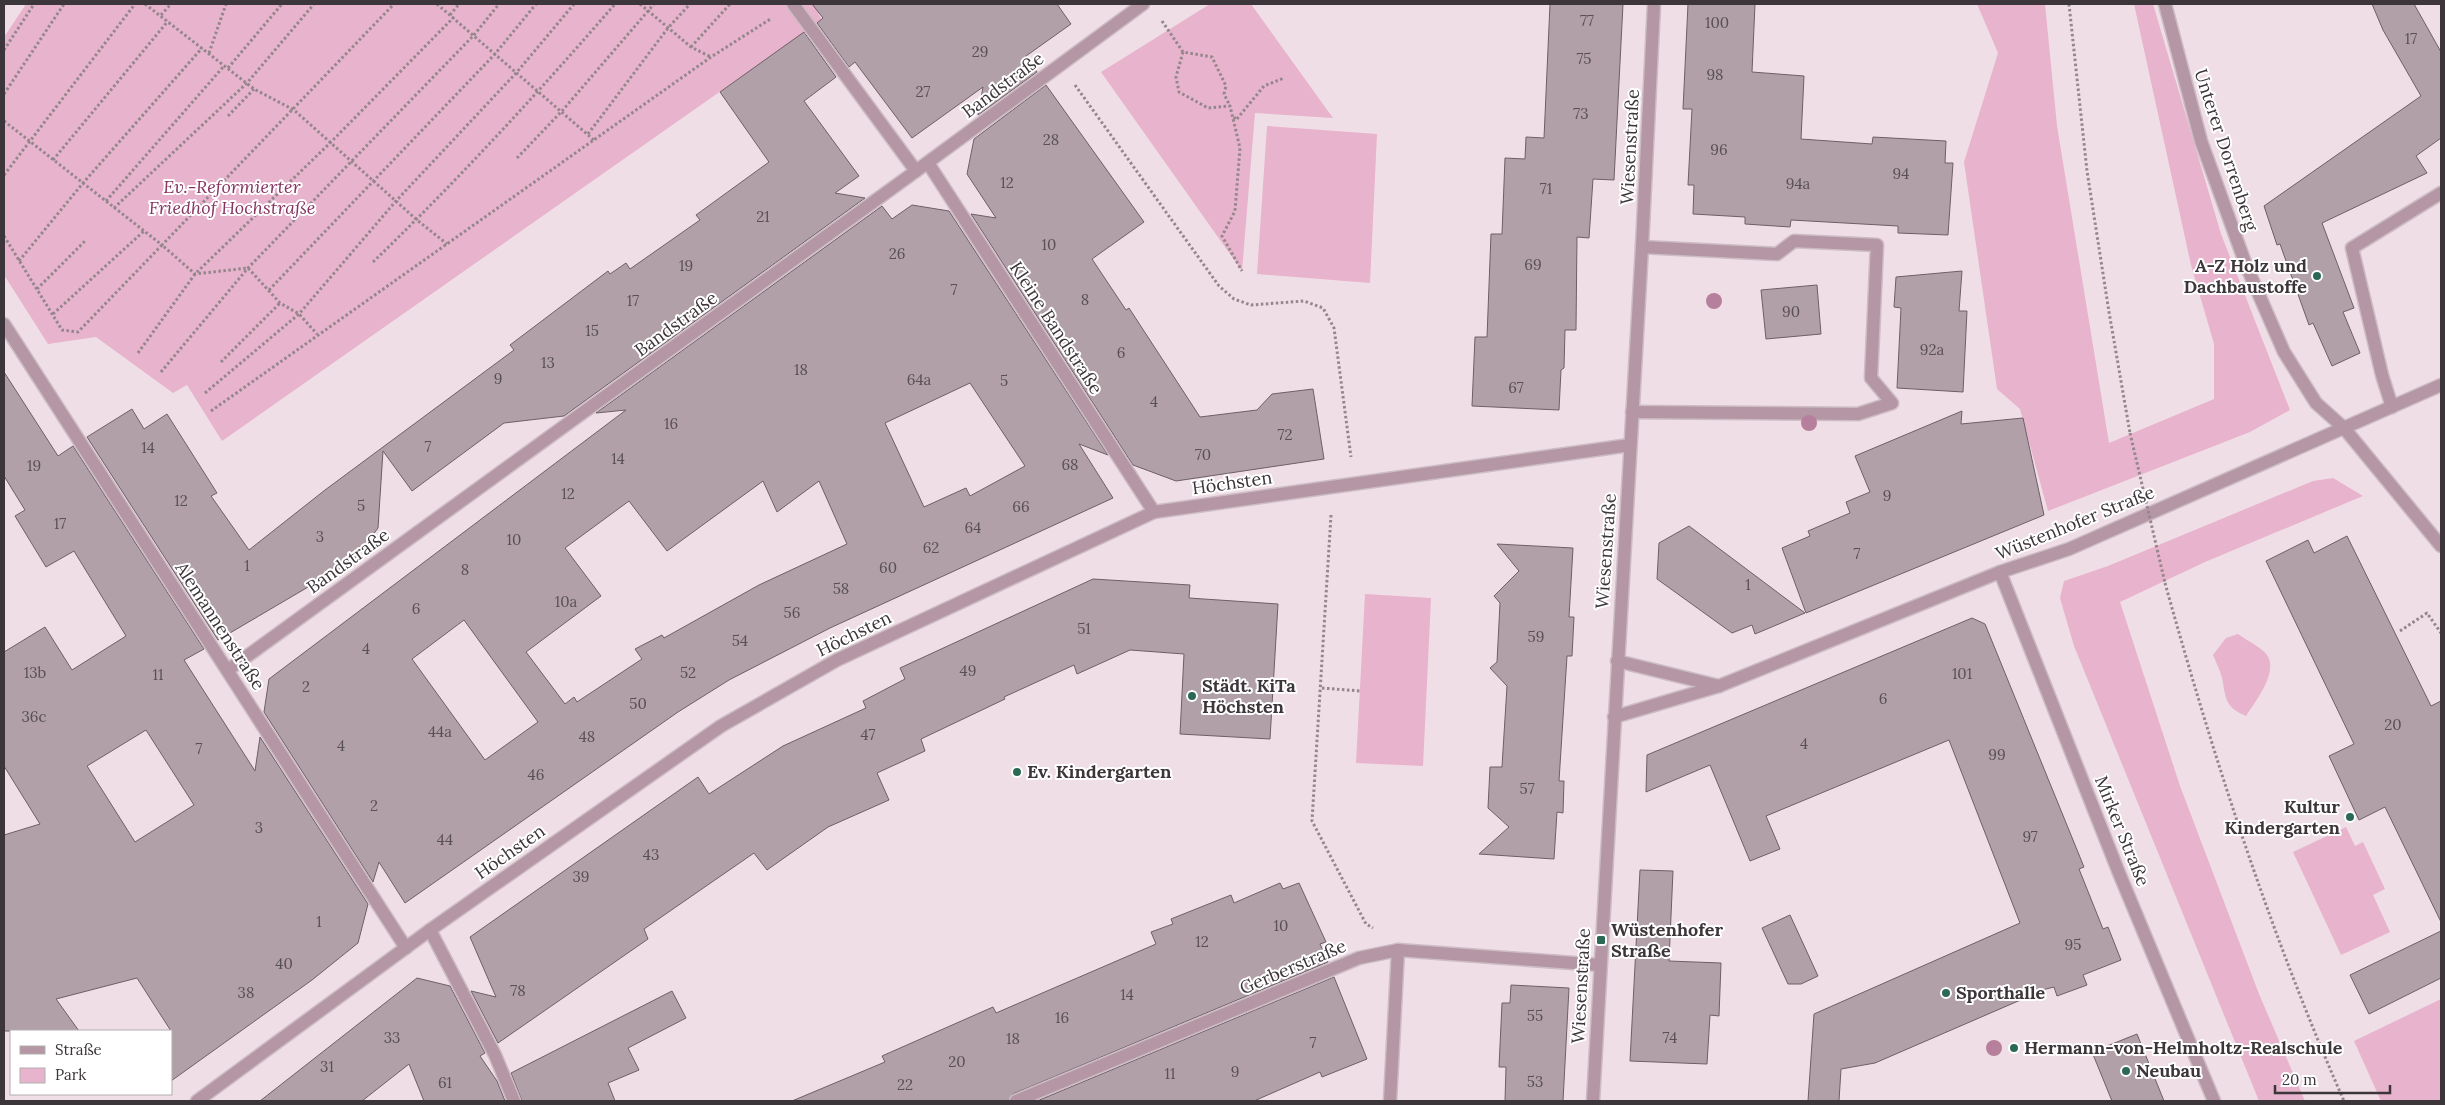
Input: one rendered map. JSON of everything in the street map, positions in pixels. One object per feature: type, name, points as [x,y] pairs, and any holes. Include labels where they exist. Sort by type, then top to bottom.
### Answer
[{"type":"street","points":[[793,4],[916,171]]},
{"type":"street","name":"Bandstraße","points":[[228,670],[928,163],[1143,4]]},
{"type":"street","name":"Wiesenstraße","points":[[1593,1101],[1642,247],[1654,4]]},
{"type":"street","name":"Unterer Dorrenberg","points":[[2165,4],[2201,141],[2246,265],[2284,352],[2316,403],[2344,428],[2441,546]]},
{"type":"street","name":"Kleine Bandstraße","points":[[928,163],[1154,512]]},
{"type":"street","points":[[2392,407],[2382,375],[2352,248],[2441,192]]},
{"type":"street","points":[[1632,412],[1858,414],[1892,403],[1871,378],[1877,245],[1794,241],[1777,254],[1642,247]]},
{"type":"street","name":"Alemannenstraße","points":[[4,324],[406,948]]},
{"type":"street","name":"Wüstenhofer Straße","points":[[1614,717],[1719,686],[2000,572],[2094,538],[2441,386]]},
{"type":"street","name":"Höchsten","points":[[197,1101],[430,930],[721,726],[837,660],[1154,512],[1630,445]]},
{"type":"street","name":"Mirker Straße","points":[[2000,572],[2119,873],[2214,1101]]},
{"type":"street","points":[[1617,661],[1719,686]]},
{"type":"street","points":[[430,930],[495,1055],[514,1101]]},
{"type":"street","points":[[1390,1101],[1398,950]]},
{"type":"street","name":"Gerberstraße","points":[[1016,1101],[1359,958],[1398,950],[1600,965]]},
{"type":"path","points":[[4,50],[34,4]]},
{"type":"path","points":[[4,94],[64,4]]},
{"type":"path","points":[[4,175],[135,4]]},
{"type":"path","points":[[145,4],[254,88],[294,110],[417,220],[447,244]]},
{"type":"path","points":[[161,15],[172,4]]},
{"type":"path","points":[[209,53],[226,4]]},
{"type":"path","points":[[228,68],[282,4]]},
{"type":"path","points":[[114,208],[247,83],[314,4]]},
{"type":"path","points":[[4,236],[62,330],[78,332],[294,110],[394,4]]},
{"type":"path","points":[[437,4],[595,141]]},
{"type":"path","points":[[138,354],[196,274],[331,142],[452,16],[459,4]]},
{"type":"path","points":[[161,372],[248,268],[353,162],[474,35],[499,4]]},
{"type":"path","points":[[269,290],[375,182],[495,54],[536,4]]},
{"type":"path","points":[[206,394],[299,314],[396,201],[517,72],[574,4]]},
{"type":"path","points":[[373,262],[417,220],[539,92],[615,4]]},
{"type":"path","points":[[640,4],[691,48],[711,58]]},
{"type":"path","points":[[517,158],[562,111],[654,4]]},
{"type":"path","points":[[588,134],[668,28],[690,4]]},
{"type":"path","points":[[691,48],[730,4]]},
{"type":"path","points":[[210,411],[711,58],[793,4]]},
{"type":"path","points":[[2069,4],[2087,171],[2108,312],[2130,433],[2165,582],[2191,676],[2260,890],[2312,1028],[2344,1101]]},
{"type":"path","points":[[1161,20],[1183,52],[1212,57],[1226,86],[1224,94],[1236,120],[1264,86],[1284,78]]},
{"type":"path","points":[[53,160],[168,21]]},
{"type":"path","points":[[19,261],[82,183],[202,48]]},
{"type":"path","points":[[1183,52],[1176,77],[1179,92],[1208,108],[1230,106]]},
{"type":"path","points":[[1060,64],[1219,286],[1234,299],[1251,305],[1304,301],[1323,308],[1334,328],[1355,483]]},
{"type":"path","points":[[106,201],[224,66]]},
{"type":"path","points":[[228,116],[254,88]]},
{"type":"path","points":[[1230,106],[1240,148],[1235,211],[1222,236],[1242,271]]},
{"type":"path","points":[[5,123],[162,245],[196,274],[248,268]]},
{"type":"path","points":[[53,314],[144,232]]},
{"type":"path","points":[[37,290],[85,241]]},
{"type":"path","points":[[248,268],[280,303],[299,314],[318,334]]},
{"type":"path","points":[[221,362],[280,303]]},
{"type":"path","points":[[1333,486],[1322,688],[1312,821],[1366,924],[1382,932]]},
{"type":"path","points":[[2400,631],[2427,613],[2441,633]]},
{"type":"path","points":[[1322,688],[1360,691]]},
{"type":"green space","name":"Ev.-Reformierter Friedhof Hochstraße","points":[[26,4],[835,4],[818,13],[822,20],[222,441],[187,385],[173,393],[96,337],[48,344],[4,275],[4,37]]},
{"type":"green space","points":[[1210,4],[1251,4],[1333,118],[1255,113],[1242,271],[1101,72]]},
{"type":"green space","points":[[1977,4],[2045,4],[2057,126],[2109,443],[2214,399],[2214,344],[2191,265],[2134,4],[2153,4],[2221,234],[2290,410],[2250,432],[2048,511],[2020,409],[1997,389],[1964,162],[1998,53]]},
{"type":"green space","points":[[1267,126],[1377,134],[1370,283],[1257,274]]},
{"type":"green space","points":[[2333,478],[2363,496],[2205,562],[2120,602],[2180,786],[2259,994],[2305,1101],[2259,1101],[2074,646],[2060,598],[2064,581],[2108,566],[2313,481]]},
{"type":"green space","points":[[1365,594],[1431,598],[1423,766],[1356,763]]},
{"type":"green space","points":[[2238,634],[2264,652],[2270,662],[2270,670],[2264,687],[2246,716],[2230,706],[2213,655],[2226,638]]},
{"type":"green space","points":[[2346,827],[2355,846],[2363,842],[2385,889],[2373,895],[2390,932],[2341,955],[2293,852]]},
{"type":"green space","points":[[2441,999],[2441,1101],[2381,1101],[2354,1041]]},
{"type":"building","points":[[812,4],[1057,4],[1071,24],[1026,56],[1037,72],[978,115],[983,87],[912,138],[855,62],[849,67],[817,23],[823,18]]},
{"type":"building","points":[[1550,4],[1623,4],[1614,180],[1593,179],[1589,238],[1577,237],[1576,330],[1565,330],[1564,368],[1561,370],[1559,410],[1472,406],[1475,337],[1487,337],[1491,234],[1502,234],[1505,158],[1525,159],[1526,137],[1544,138]]},
{"type":"building","points":[[1688,4],[1755,4],[1752,72],[1804,76],[1801,139],[1872,144],[1873,137],[1946,141],[1945,163],[1953,163],[1948,235],[1898,233],[1898,226],[1791,220],[1790,227],[1745,224],[1745,217],[1693,214],[1694,185],[1688,185],[1692,109],[1683,109]]},
{"type":"building","points":[[2372,4],[2414,4],[2441,52],[2441,138],[2416,156],[2427,173],[2322,223],[2354,308],[2343,312],[2360,353],[2332,366],[2313,323],[2309,325],[2280,244],[2277,245],[2264,206],[2421,96],[2383,30]]},
{"type":"building","points":[[804,32],[836,77],[804,101],[859,176],[835,193],[865,198],[564,416],[504,423],[412,491],[383,451],[378,528],[354,560],[218,640],[87,437],[132,409],[144,429],[167,414],[217,493],[211,496],[249,550],[325,490],[514,350],[510,345],[608,271],[610,274],[626,263],[630,269],[700,220],[696,215],[769,162],[720,92]]},
{"type":"building","points":[[1046,85],[1144,222],[1092,259],[1126,310],[1129,308],[1200,417],[1257,410],[1272,394],[1313,389],[1324,459],[1176,481],[1133,465],[971,214],[996,218],[967,174],[974,139]]},
{"type":"building","points":[[912,205],[949,211],[1108,455],[1079,444],[1113,498],[830,628],[729,680],[678,712],[405,903],[379,862],[373,882],[264,712],[269,679],[626,410],[596,413],[882,206],[892,219]],"holes":[[[970,383],[1025,466],[970,496],[966,488],[924,507],[885,423]],[[763,481],[777,512],[819,481],[847,544],[759,585],[664,638],[662,635],[635,649],[642,659],[577,702],[574,697],[565,704],[526,652],[601,596],[565,548],[629,501],[667,551]],[[464,620],[538,722],[485,760],[412,659]]]},
{"type":"building","points":[[1962,271],[1959,311],[1967,311],[1963,392],[1897,388],[1901,308],[1894,307],[1896,277]]},
{"type":"building","points":[[1817,285],[1821,334],[1766,339],[1761,290]]},
{"type":"building","points":[[4,372],[58,456],[73,446],[204,649],[184,660],[255,771],[260,737],[368,904],[358,943],[312,980],[172,1080],[172,1030],[137,978],[56,999],[78,1030],[4,1031],[4,835],[40,824],[4,766],[4,652],[45,627],[72,670],[126,636],[74,551],[46,567],[15,516],[25,510],[4,476]],"holes":[[[146,730],[194,805],[135,842],[87,766]]]},
{"type":"building","points":[[1962,411],[1961,424],[2023,418],[2044,515],[1806,613],[1782,548],[1810,536],[1808,531],[1850,513],[1846,502],[1870,492],[1855,456]]},
{"type":"building","points":[[1689,526],[1805,613],[1755,634],[1752,625],[1732,633],[1657,579],[1659,543]]},
{"type":"building","points":[[2347,536],[2431,706],[2441,701],[2441,922],[2385,807],[2359,820],[2329,756],[2354,744],[2266,561],[2308,540],[2314,553]]},
{"type":"building","points":[[1497,544],[1573,548],[1569,617],[1574,617],[1572,656],[1567,656],[1559,781],[1564,781],[1563,813],[1557,812],[1554,859],[1479,854],[1509,827],[1488,808],[1490,767],[1502,767],[1507,686],[1490,668],[1497,662],[1500,603],[1494,596],[1519,571]]},
{"type":"building","points":[[1093,579],[1190,585],[1189,598],[1278,604],[1270,739],[1180,734],[1184,654],[1130,650],[1077,674],[1074,665],[1004,697],[1005,699],[921,739],[925,751],[877,773],[889,800],[828,827],[767,870],[754,853],[644,929],[648,939],[498,1043],[471,991],[496,997],[470,937],[698,777],[709,794],[783,746],[866,708],[863,701],[905,679],[900,668]]},
{"type":"building","points":[[1972,618],[1985,624],[2084,867],[2079,869],[2103,929],[2108,927],[2121,960],[2083,975],[2087,985],[2057,996],[2054,987],[2046,989],[1875,1063],[1841,1069],[1839,1101],[1808,1101],[1814,1014],[2020,923],[1949,740],[1766,816],[1780,849],[1750,861],[1710,765],[1646,792],[1647,755]]},
{"type":"building","points":[[1640,870],[1673,871],[1669,961],[1721,963],[1719,1016],[1710,1015],[1707,1064],[1630,1061]]},
{"type":"building","points":[[1280,883],[1283,889],[1299,883],[1326,942],[1320,944],[1328,962],[1013,1094],[1008,1101],[792,1101],[885,1062],[882,1056],[993,1007],[996,1013],[1156,944],[1151,932],[1173,924],[1171,919],[1231,895],[1234,903]]},
{"type":"building","points":[[1790,915],[1818,976],[1801,984],[1788,984],[1762,928]]},
{"type":"building","points":[[2441,931],[2441,978],[2369,1014],[2350,975]]},
{"type":"building","points":[[1334,977],[1367,1059],[1322,1077],[1320,1072],[1254,1101],[1037,1101]]},
{"type":"building","points":[[417,978],[450,986],[485,1053],[480,1056],[497,1081],[505,1101],[424,1101],[409,1064],[362,1101],[260,1101]]},
{"type":"building","points":[[1511,985],[1569,988],[1563,1101],[1505,1101],[1506,1067],[1499,1067],[1502,1003],[1510,1003]]},
{"type":"building","points":[[672,991],[686,1018],[628,1048],[639,1070],[608,1083],[615,1101],[522,1101],[511,1073]]},
{"type":"building","name":"Neubau","points":[[2137,1034],[2164,1101],[2112,1101],[2092,1052]]},
{"type":"place","name":"A-Z Holz und Dachbaustoffe","points":[[2317,276]]},
{"type":"place","name":"Städt. KiTa Höchsten","points":[[1192,696]]},
{"type":"place","name":"Ev. Kindergarten","points":[[1017,772]]},
{"type":"place","name":"Kultur Kindergarten","points":[[2350,817]]},
{"type":"place","name":"Wüstenhofer Straße","points":[[1601,940]]},
{"type":"place","name":"Sporthalle","points":[[1946,993]]},
{"type":"place","name":"Hermann-von-Helmholtz-Realschule","points":[[2014,1048]]},
{"type":"place","name":"Neubau","points":[[2126,1071]]}]
